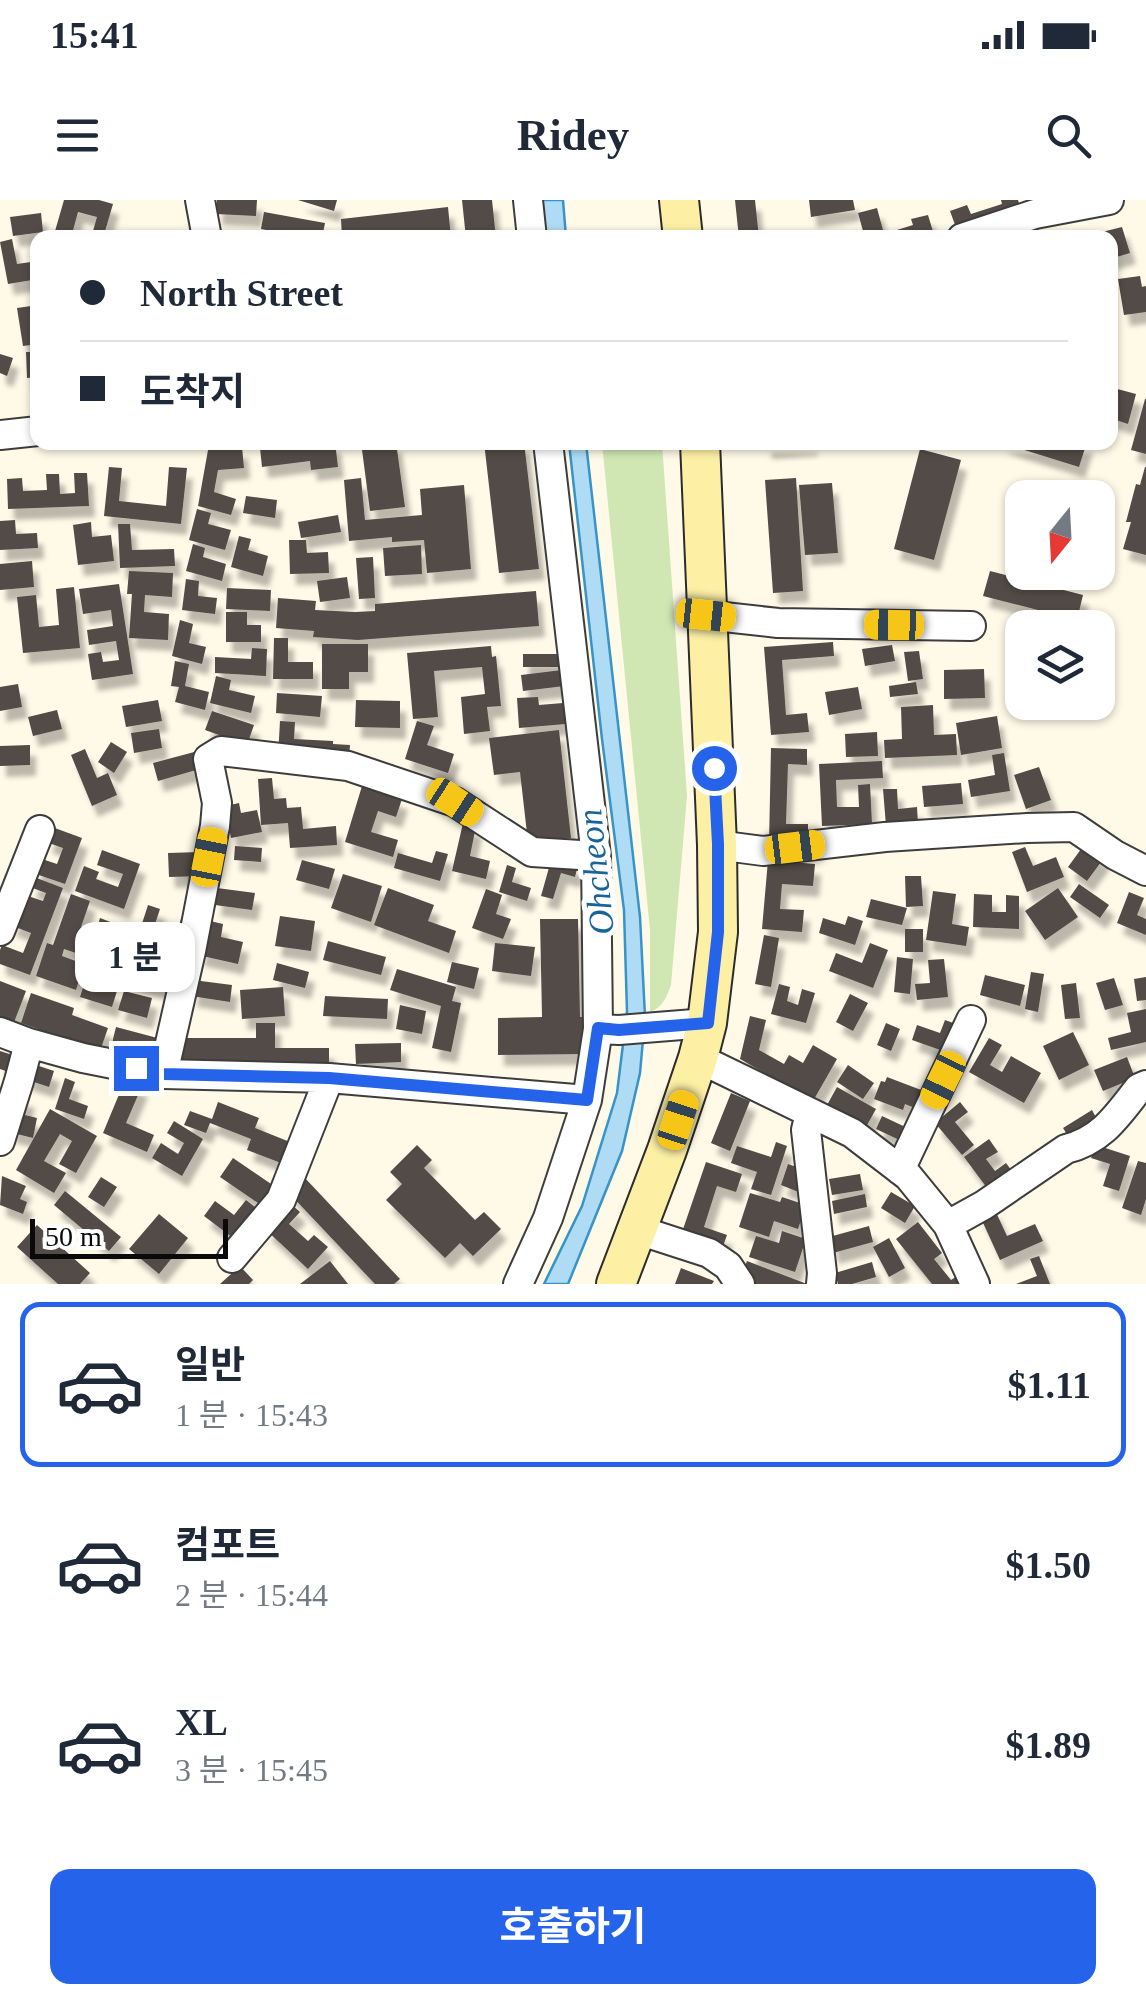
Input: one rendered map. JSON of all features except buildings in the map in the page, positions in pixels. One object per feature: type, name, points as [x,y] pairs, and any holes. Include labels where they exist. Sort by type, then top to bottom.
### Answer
[{"type":"main road","points":[[678,200],[682,230]]},
{"type":"main road","points":[[616,1284],[703,1041],[718,932],[718,844],[700,450]]},
{"type":"street","points":[[200,200],[206,230]]},
{"type":"street","points":[[528,200],[531,230]]},
{"type":"street","points":[[980,230],[1032,207],[1109,200]]},
{"type":"street","points":[[0,435],[30,432]]},
{"type":"street","points":[[518,1284],[548,1218],[608,1029],[596,856],[549,450]]},
{"type":"street","points":[[706,615],[778,622],[970,626]]},
{"type":"street","points":[[163,1074],[215,826],[217,803],[208,759],[221,751],[348,766],[455,802],[532,852],[596,856]]},
{"type":"street","points":[[718,844],[763,850],[1026,828],[1074,828],[1146,871]]},
{"type":"street","points":[[0,931],[40,830]]},
{"type":"street","points":[[900,1170],[971,1020]]},
{"type":"street","points":[[608,1029],[652,1028],[703,1041],[810,1112],[852,1133],[908,1176],[948,1226],[975,1284]]},
{"type":"street","points":[[0,1032],[83,1058],[163,1074],[329,1078],[587,1100]]},
{"type":"street","points":[[0,1142],[29,1043]]},
{"type":"street","points":[[232,1258],[281,1200],[329,1078]]},
{"type":"street","points":[[948,1226],[1066,1148],[1078,1146],[1105,1130],[1146,1084]]},
{"type":"street","points":[[810,1112],[806,1130],[821,1284]]},
{"type":"street","points":[[638,1230],[709,1252],[728,1266],[740,1284]]},
{"type":"green space","points":[[603,450],[662,450],[687,796],[671,985],[661,1005],[650,1012],[650,930]]},
{"type":"water","points":[[541,200],[563,200],[565,230],[544,230]]},
{"type":"water","points":[[570,450],[587,450],[640,917],[645,1017],[640,1073],[622,1151],[568,1284],[544,1284],[582,1206],[617,1093],[627,1012],[624,910]]},
{"type":"route","points":[[136,1068],[163,1074],[329,1078],[587,1100],[598,1028],[708,1023],[718,932],[714,768]]},
{"type":"water label","name":"Ohcheon","points":[[596,872]]}]
